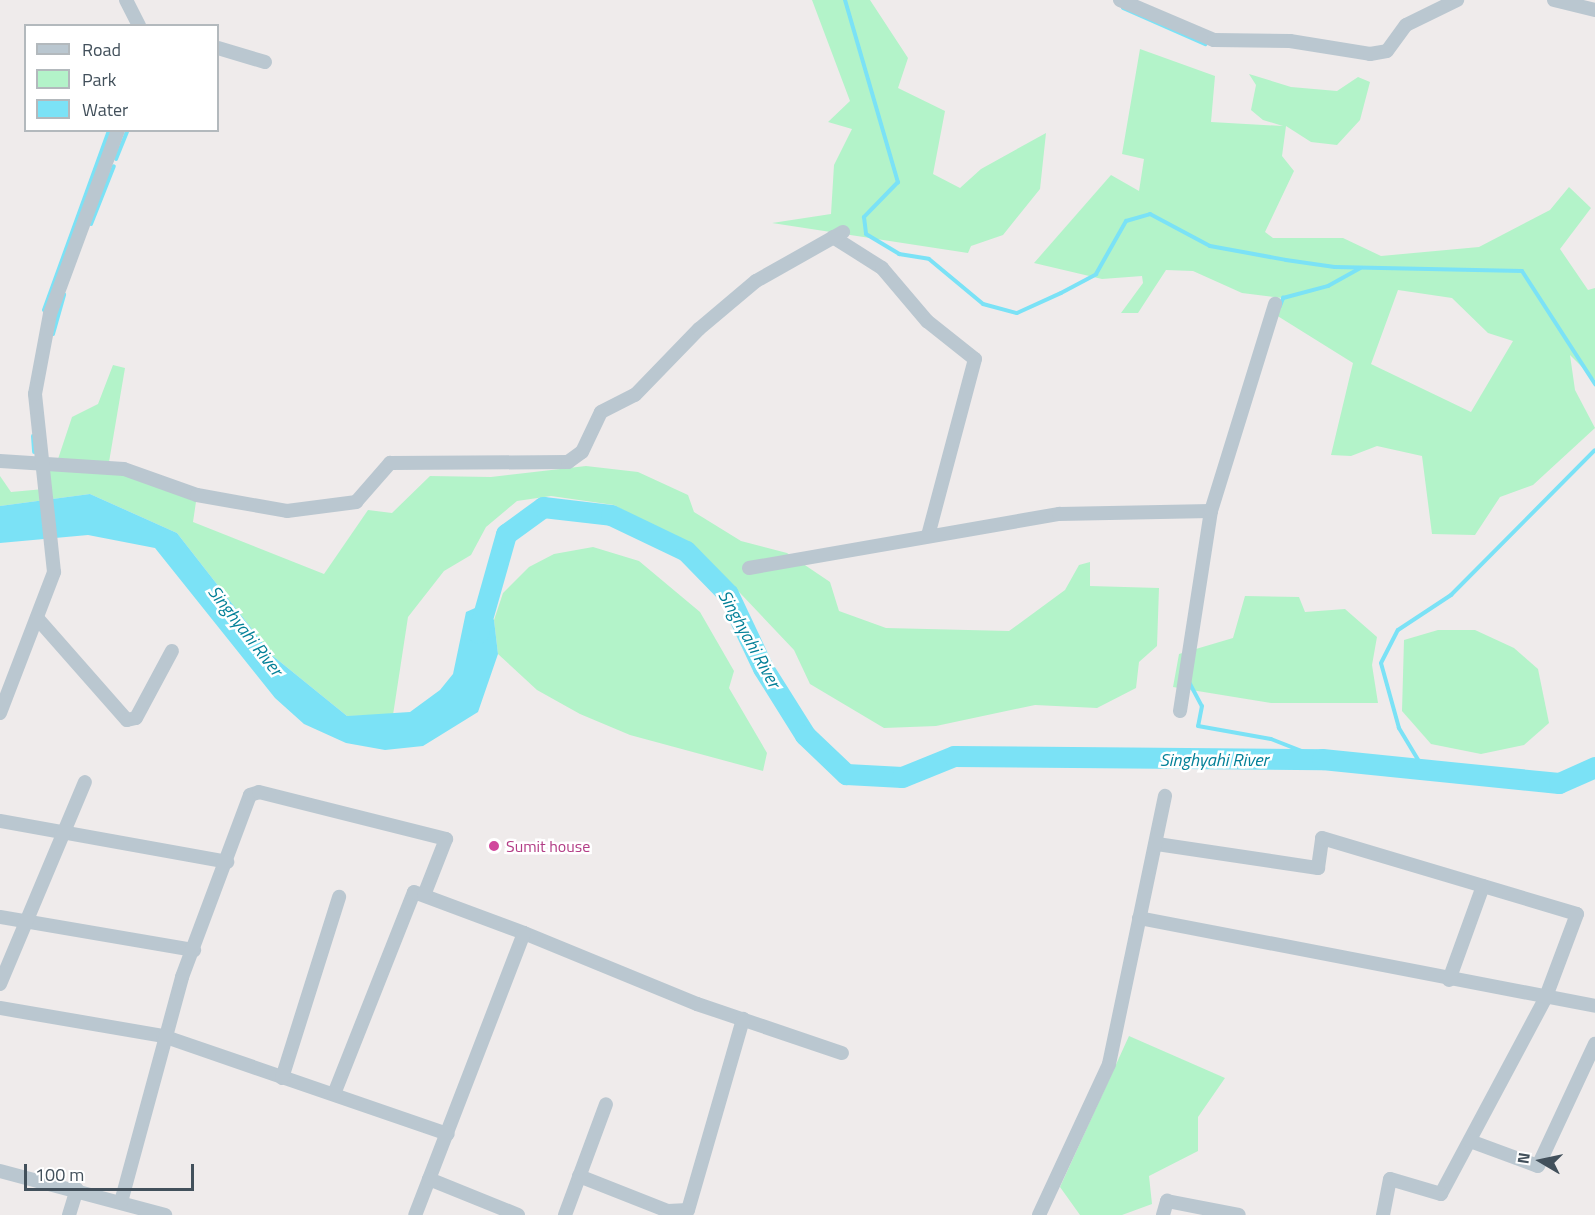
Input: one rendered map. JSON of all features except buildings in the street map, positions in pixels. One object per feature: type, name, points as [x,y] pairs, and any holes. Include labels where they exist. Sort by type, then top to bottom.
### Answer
[{"type":"street","points":[[126,0],[142,24]]},
{"type":"street","points":[[1120,0],[1214,40],[1290,41],[1370,54],[1387,51],[1406,25],[1457,0]]},
{"type":"street","points":[[1554,0],[1595,10]]},
{"type":"street","points":[[219,48],[265,62]]},
{"type":"street","points":[[0,713],[51,588],[52,557],[45,488],[39,460],[35,394],[50,314],[117,132]]},
{"type":"street","points":[[0,461],[39,460],[124,470],[197,495],[287,511],[356,502],[390,463],[568,462],[582,452],[601,412],[635,395],[699,329],[756,281],[838,234],[882,268],[927,321],[975,359],[928,536]]},
{"type":"street","points":[[1180,711],[1211,511],[1275,304]]},
{"type":"street","points":[[749,568],[1059,514],[1211,511]]},
{"type":"street","points":[[37,618],[127,720],[136,718],[172,651]]},
{"type":"street","points":[[0,984],[22,924],[85,782]]},
{"type":"street","points":[[121,1202],[163,1036],[228,862],[248,798],[259,792],[446,839],[424,896]]},
{"type":"street","points":[[1039,1215],[1109,1064],[1138,918],[1157,844],[1165,796]]},
{"type":"street","points":[[0,821],[228,862]]},
{"type":"street","points":[[1157,844],[1318,868],[1322,838],[1577,914],[1545,999],[1440,1194],[1390,1179],[1383,1215]]},
{"type":"street","points":[[1449,980],[1483,886]]},
{"type":"street","points":[[334,1094],[414,892],[743,1019],[842,1053]]},
{"type":"street","points":[[282,1078],[339,897]]},
{"type":"street","points":[[0,917],[22,924],[194,950]]},
{"type":"street","points":[[1138,918],[1545,999],[1595,1005]]},
{"type":"street","points":[[415,1215],[524,933]]},
{"type":"street","points":[[0,1008],[163,1036],[448,1134]]},
{"type":"street","points":[[579,1176],[668,1211],[688,1210],[743,1019]]},
{"type":"street","points":[[1470,1141],[1538,1167],[1595,1044]]},
{"type":"street","points":[[565,1215],[606,1104]]},
{"type":"street","points":[[0,1171],[77,1189],[165,1215]]},
{"type":"street","points":[[429,1179],[518,1215]]},
{"type":"street","points":[[69,1215],[77,1189]]},
{"type":"street","points":[[1163,1215],[1167,1201],[1239,1215]]},
{"type":"green space","points":[[812,0],[870,0],[908,58],[898,88],[945,111],[933,174],[960,188],[981,169],[1046,133],[1040,189],[1003,235],[971,246],[968,253],[772,223],[831,214],[834,165],[852,129],[828,122],[850,101]]},
{"type":"green space","points":[[1140,49],[1215,76],[1211,122],[1283,126],[1263,120],[1251,110],[1256,85],[1249,74],[1291,87],[1337,91],[1358,77],[1370,82],[1360,120],[1337,145],[1311,142],[1286,126],[1282,156],[1294,171],[1265,232],[1273,238],[1343,238],[1381,256],[1479,247],[1550,210],[1569,187],[1591,208],[1560,249],[1588,290],[1595,288],[1595,380],[1570,355],[1575,390],[1595,428],[1533,485],[1500,497],[1475,535],[1432,534],[1422,456],[1377,446],[1351,456],[1331,455],[1353,363],[1276,315],[1282,298],[1242,293],[1193,271],[1166,270],[1138,313],[1121,313],[1143,283],[1142,276],[1102,279],[1034,263],[1111,175],[1139,191],[1144,159],[1122,154]],"holes":[[[1398,290],[1452,298],[1488,333],[1513,341],[1471,412],[1371,364]]]},
{"type":"green space","points":[[113,365],[125,368],[108,468],[197,495],[193,522],[324,574],[368,510],[392,513],[430,476],[491,477],[586,466],[638,472],[688,495],[694,512],[741,541],[787,553],[830,582],[839,611],[886,628],[1009,631],[1065,590],[1079,565],[1090,562],[1090,586],[1159,588],[1157,646],[1139,662],[1136,688],[1097,708],[1035,705],[936,726],[884,728],[810,684],[794,650],[703,554],[614,505],[551,496],[517,501],[486,527],[471,555],[444,571],[408,617],[393,715],[347,716],[273,656],[177,533],[90,494],[0,506],[0,476],[11,492],[44,489],[39,460],[57,462],[72,417],[98,404]]},
{"type":"green space","points":[[593,547],[639,561],[700,612],[734,671],[729,688],[767,753],[763,771],[630,735],[580,714],[537,690],[498,654],[494,620],[503,593],[529,567],[554,554]]},
{"type":"green space","points":[[1245,596],[1299,597],[1305,612],[1345,609],[1377,637],[1372,665],[1378,703],[1271,703],[1173,687],[1179,654],[1233,638]]},
{"type":"green space","points":[[1438,630],[1475,630],[1514,648],[1538,669],[1549,723],[1524,745],[1481,754],[1431,744],[1402,711],[1404,640]]},
{"type":"green space","points":[[1129,1036],[1225,1078],[1198,1117],[1198,1151],[1149,1176],[1152,1204],[1122,1215],[1080,1215],[1060,1187]]},
{"type":"water","points":[[90,494],[177,533],[273,656],[347,716],[410,712],[440,690],[453,674],[466,612],[482,605],[494,620],[498,654],[478,712],[423,746],[385,750],[346,743],[304,724],[275,698],[155,548],[88,535],[0,543],[0,506]]},
{"type":"waterway","points":[[845,0],[898,182],[864,217],[866,234],[899,254],[929,259],[983,304],[1017,313],[1061,293],[1096,274],[1126,221],[1150,214],[1210,246],[1286,260],[1335,267],[1522,271],[1595,384]]},
{"type":"waterway","points":[[1123,8],[1205,44]]},
{"type":"waterway","points":[[44,310],[108,132]]},
{"type":"waterway","points":[[116,159],[127,132]]},
{"type":"waterway","points":[[91,224],[114,166]]},
{"type":"waterway","points":[[1280,306],[1283,298],[1328,286],[1360,268]]},
{"type":"waterway","points":[[53,334],[64,295]]},
{"type":"waterway","points":[[33,436],[34,452]]},
{"type":"waterway","points":[[1423,768],[1399,728],[1381,663],[1398,630],[1451,595],[1595,450]]},
{"type":"waterway","name":"Singhyahi River","points":[[478,633],[506,534],[543,507],[611,515],[686,551],[728,594],[763,668],[805,735],[846,774],[902,777],[954,756],[1322,759],[1559,783],[1595,767]]},
{"type":"waterway","points":[[1189,682],[1202,706],[1198,726],[1271,739],[1322,759]]},
{"type":"place","name":"Sumit house","points":[[494,846]]}]
